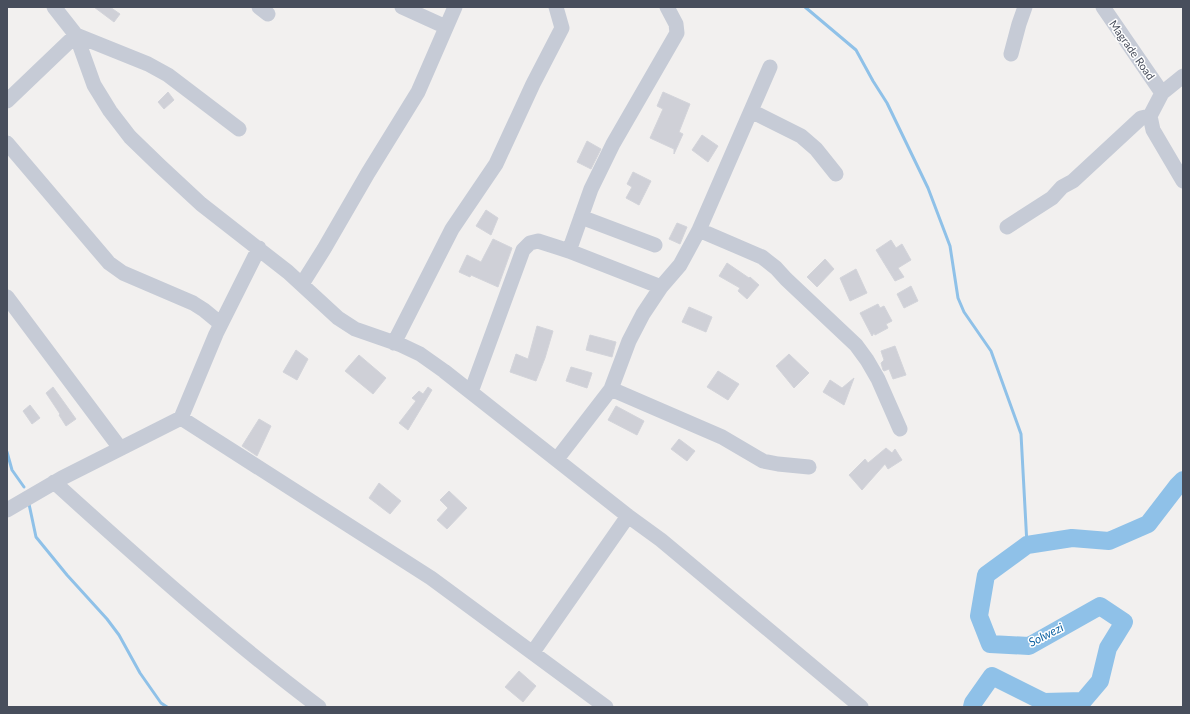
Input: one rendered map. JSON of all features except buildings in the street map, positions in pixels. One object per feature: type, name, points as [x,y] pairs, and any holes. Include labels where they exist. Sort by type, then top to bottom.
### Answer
[{"type":"street","points":[[54,7],[76,35],[94,85],[110,111],[130,137],[202,204],[259,248],[302,284],[338,318],[355,329],[394,342],[420,354],[471,392],[628,516],[661,540],[861,707]]},
{"type":"street","points":[[402,7],[446,28]]},
{"type":"street","points":[[302,284],[368,172],[418,92],[455,7]]},
{"type":"street","points":[[394,342],[452,229],[496,164],[533,84],[562,28],[556,7]]},
{"type":"street","points":[[569,251],[591,189],[613,144],[677,33],[676,24],[667,7]]},
{"type":"street","points":[[1011,54],[1025,7]]},
{"type":"street","name":"Magrade Road","points":[[1103,7],[1162,93]]},
{"type":"street","points":[[7,101],[76,35]]},
{"type":"street","points":[[76,35],[148,64],[168,75],[239,129]]},
{"type":"street","points":[[556,459],[611,389],[629,341],[642,314],[661,287],[680,265],[699,230],[770,67]]},
{"type":"street","points":[[1183,76],[1162,93],[1150,116],[1153,130],[1183,181]]},
{"type":"street","points":[[751,111],[801,136],[816,149],[836,174]]},
{"type":"street","points":[[1007,226],[1052,198],[1062,187],[1073,181],[1141,118],[1150,116]]},
{"type":"street","points":[[7,143],[109,263],[124,273],[193,303],[221,324]]},
{"type":"street","points":[[581,217],[655,245]]},
{"type":"street","points":[[699,230],[762,257],[776,268],[856,345],[878,379],[900,429]]},
{"type":"street","points":[[471,392],[524,250],[530,243],[538,241],[569,251],[661,287]]},
{"type":"street","points":[[7,510],[54,482],[181,418],[221,324],[259,248]]},
{"type":"street","points":[[7,297],[120,448]]},
{"type":"street","points":[[611,389],[722,437],[763,461],[809,467]]},
{"type":"street","points":[[181,418],[431,578],[606,707]]},
{"type":"street","points":[[54,482],[156,574],[270,670],[319,707]]},
{"type":"street","points":[[533,652],[628,516]]},
{"type":"waterway","points":[[805,7],[856,50],[887,103],[928,188],[950,246],[958,298],[964,312],[991,351],[1021,434],[1027,545]]},
{"type":"waterway","points":[[7,452],[12,470],[24,487]]},
{"type":"waterway","name":"Solwezi","points":[[972,707],[973,703],[992,676],[1044,702],[1083,701],[1100,681],[1108,648],[1124,622],[1100,606],[1029,646],[990,644],[979,616],[986,575],[1027,545],[1072,538],[1109,541],[1148,524],[1183,480]]},
{"type":"waterway","points":[[29,504],[36,537],[67,575],[107,619],[119,635],[140,673],[161,703],[167,707]]}]
